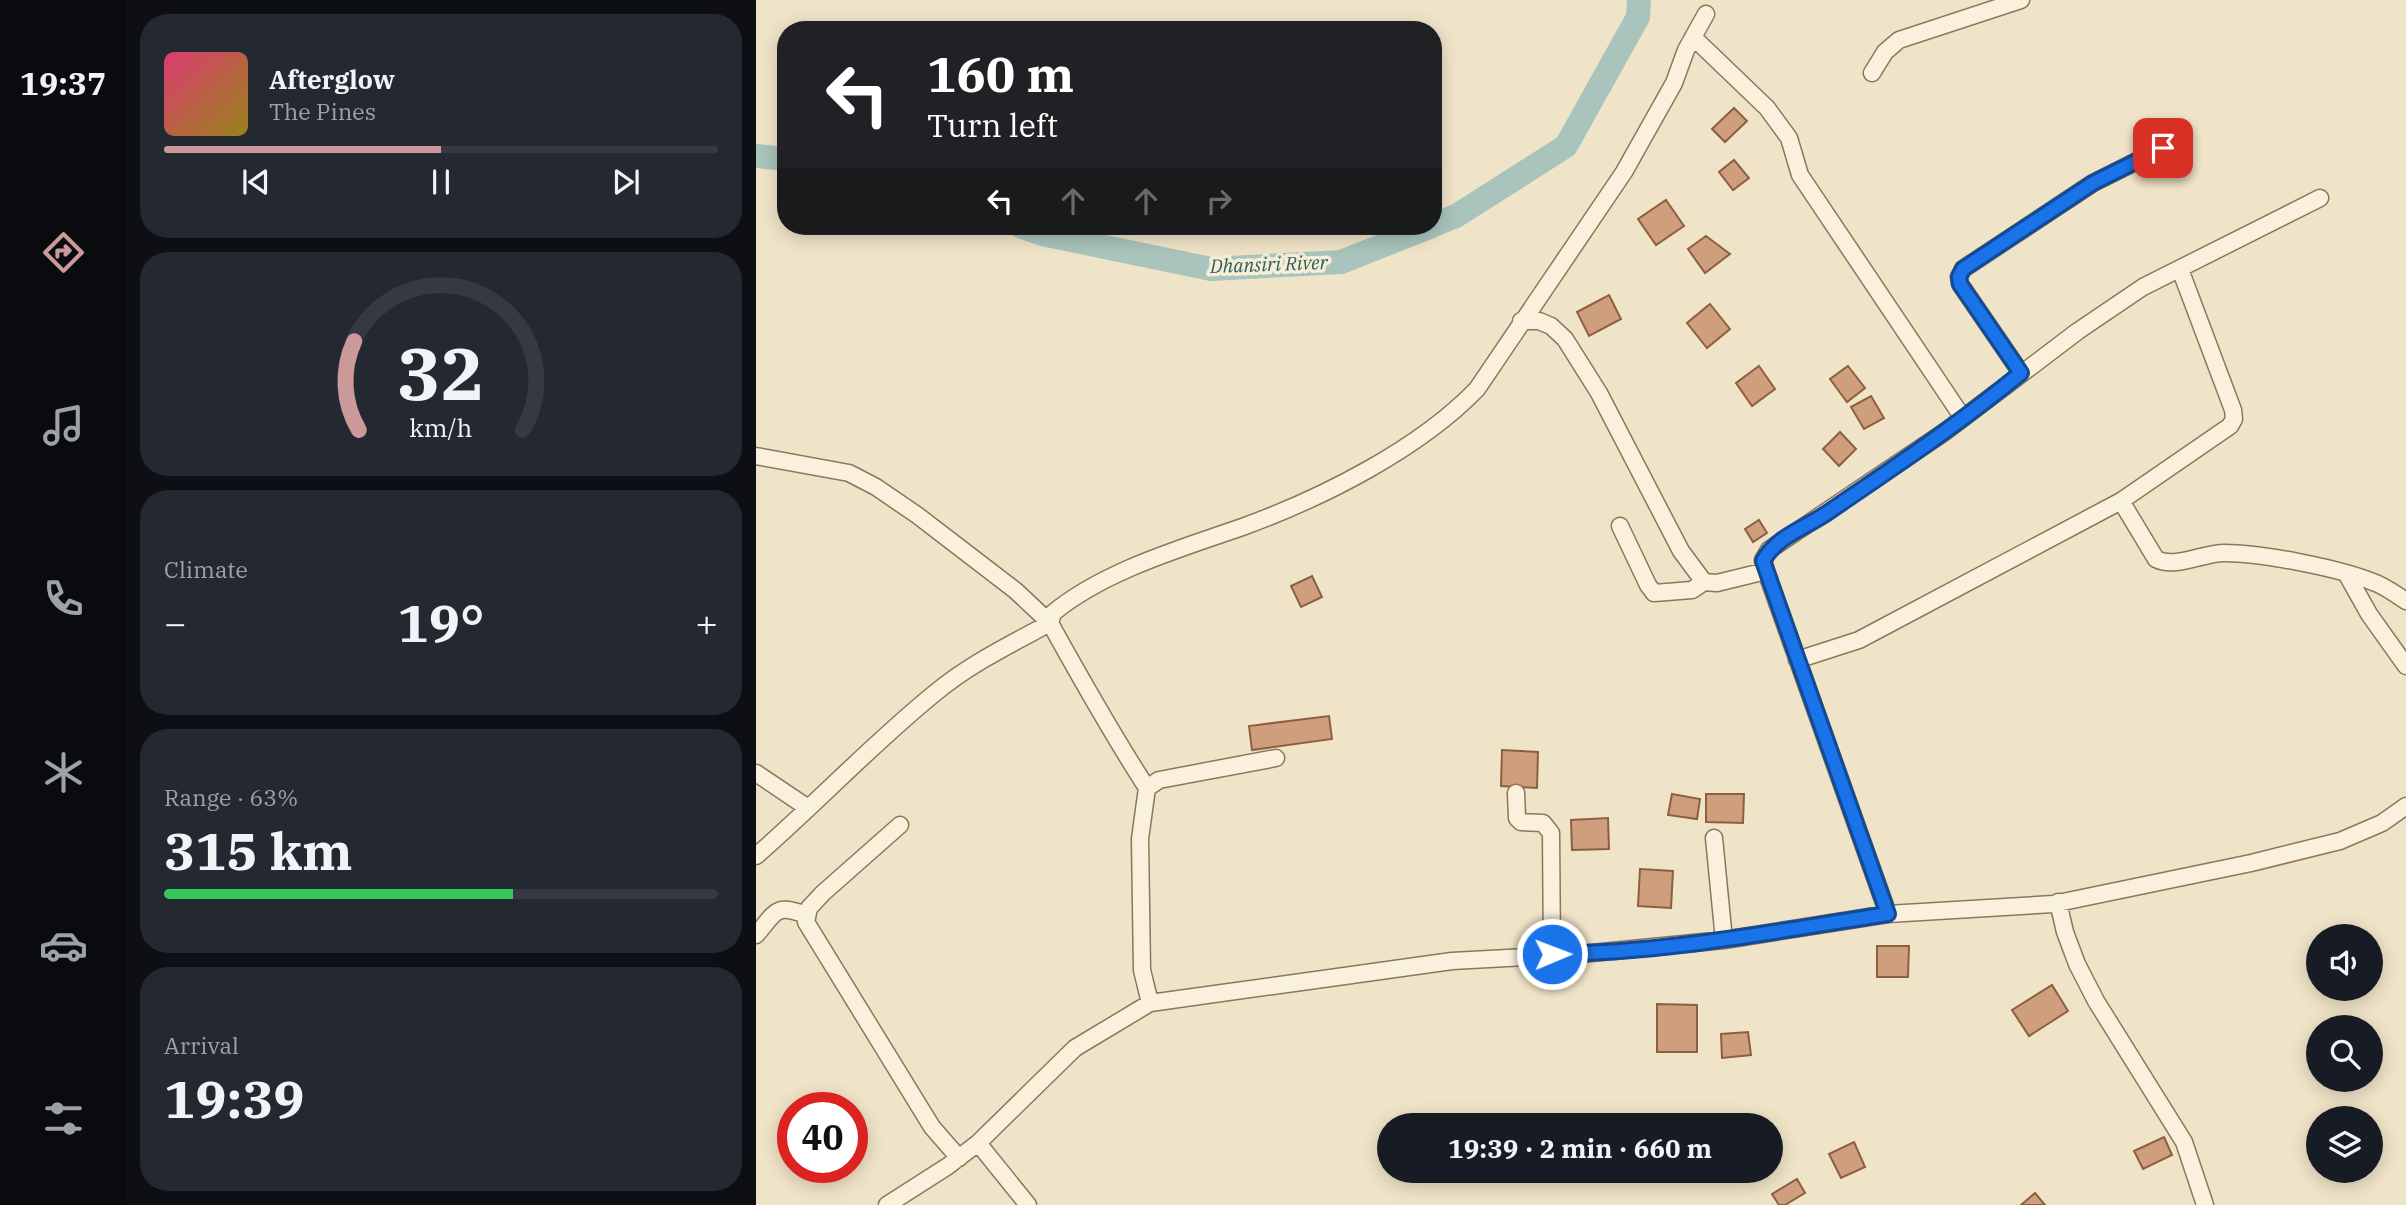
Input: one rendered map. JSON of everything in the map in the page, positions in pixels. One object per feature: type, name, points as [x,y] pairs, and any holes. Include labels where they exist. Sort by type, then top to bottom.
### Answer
[{"type":"street","points":[[1872,73],[1885,52],[1899,40],[2014,1]]},
{"type":"street","points":[[756,856],[852,765],[937,691],[971,667],[1050,623],[1053,613],[1085,592],[1135,567],[1248,525],[1343,481],[1424,433],[1461,406],[1477,389],[1624,172],[1674,83],[1693,37],[1706,14]]},
{"type":"street","points":[[1693,37],[1756,97],[1785,133],[1800,175],[1963,418]]},
{"type":"street","points":[[2021,373],[1960,284],[1959,277],[1963,269],[2093,183],[2163,148]]},
{"type":"street","points":[[1888,914],[1763,561],[1778,542],[1824,515],[1963,418],[2021,373],[2143,287],[2320,198]]},
{"type":"street","points":[[1797,660],[1860,640],[2121,500],[2230,426],[2234,419],[2233,410],[2180,269]]},
{"type":"street","points":[[1521,321],[1539,321],[1551,326],[1565,339],[1599,393],[1681,551],[1704,582]]},
{"type":"street","points":[[756,456],[849,472],[876,487],[1016,591],[1050,623],[1116,740],[1147,788],[1140,839],[1142,970],[1150,1003]]},
{"type":"street","points":[[2121,500],[2156,559],[2165,564],[2224,553],[2346,573],[2375,582],[2406,601]]},
{"type":"street","points":[[1620,526],[1647,585],[1654,593],[1692,590],[1704,582],[1717,583],[1766,571]]},
{"type":"street","points":[[2346,573],[2369,614],[2406,666]]},
{"type":"street","points":[[1147,788],[1159,780],[1276,758]]},
{"type":"street","points":[[756,773],[808,808]]},
{"type":"street","points":[[1516,793],[1517,818],[1521,821],[1543,823],[1550,833],[1552,954]]},
{"type":"street","points":[[887,1205],[978,1143],[1075,1048],[1150,1003],[1452,961],[1580,954],[1724,940],[1888,914],[2059,902],[2251,863],[2340,841],[2382,823],[2406,806]]},
{"type":"street","points":[[900,825],[823,893],[808,908],[806,915],[811,929],[932,1127],[959,1158]]},
{"type":"street","points":[[1714,838],[1724,940]]},
{"type":"street","points":[[2059,902],[2065,932],[2077,964],[2096,1001],[2184,1142],[2205,1205]]},
{"type":"street","points":[[756,935],[780,909],[787,907],[806,915]]},
{"type":"street","points":[[978,1143],[1028,1205]]},
{"type":"building","points":[[1734,108],[1747,121],[1725,142],[1712,129]]},
{"type":"building","points":[[1734,160],[1749,178],[1733,190],[1719,172]]},
{"type":"building","points":[[1666,200],[1684,226],[1656,245],[1638,219]]},
{"type":"building","points":[[1706,236],[1730,254],[1705,273],[1688,249]]},
{"type":"building","points":[[1609,295],[1621,319],[1589,336],[1577,312]]},
{"type":"building","points":[[1710,304],[1730,329],[1707,348],[1687,323]]},
{"type":"building","points":[[1759,366],[1775,389],[1752,406],[1736,383]]},
{"type":"building","points":[[1848,366],[1865,388],[1847,402],[1830,379]]},
{"type":"building","points":[[1871,396],[1884,418],[1864,429],[1851,407]]},
{"type":"building","points":[[1840,432],[1856,449],[1839,466],[1823,449]]},
{"type":"building","points":[[1759,520],[1767,533],[1753,542],[1745,529]]},
{"type":"building","points":[[1312,576],[1322,597],[1301,607],[1291,586]]},
{"type":"building","points":[[1329,716],[1332,739],[1252,750],[1249,726]]},
{"type":"building","points":[[1502,750],[1538,752],[1537,788],[1501,786]]},
{"type":"building","points":[[1672,794],[1700,799],[1697,819],[1668,815]]},
{"type":"building","points":[[1706,794],[1744,794],[1743,823],[1706,822]]},
{"type":"building","points":[[1608,818],[1609,849],[1572,850],[1571,820]]},
{"type":"building","points":[[1640,869],[1673,871],[1671,908],[1638,906]]},
{"type":"building","points":[[1877,946],[1909,946],[1908,977],[1877,977]]},
{"type":"building","points":[[2052,985],[2068,1011],[2029,1036],[2012,1010]]},
{"type":"building","points":[[1657,1004],[1697,1005],[1697,1052],[1657,1052]]},
{"type":"building","points":[[1748,1032],[1751,1055],[1722,1058],[1721,1034]]},
{"type":"building","points":[[2164,1137],[2172,1155],[2143,1169],[2134,1151]]},
{"type":"building","points":[[1854,1142],[1865,1167],[1841,1178],[1829,1154]]},
{"type":"building","points":[[1797,1179],[1805,1193],[1785,1205],[1779,1205],[1772,1194]]},
{"type":"building","points":[[2035,1193],[2045,1205],[2021,1205]]},
{"type":"waterway","name":"Dhansiri River","points":[[1442,221],[1456,216],[1566,146],[1638,17],[1639,0]]},
{"type":"waterway","name":"Dhansiri River","points":[[756,156],[777,158]]},
{"type":"waterway","name":"Dhansiri River","points":[[1047,235],[1211,269],[1341,262],[1409,235]]},
{"type":"route","points":[[1552,954],[1580,954],[1724,940],[1888,914],[1763,561],[1769,550],[1778,542],[1824,515],[1947,431],[2021,373],[1960,284],[1959,277],[1963,269],[2048,210],[2093,183],[2163,148]]}]
